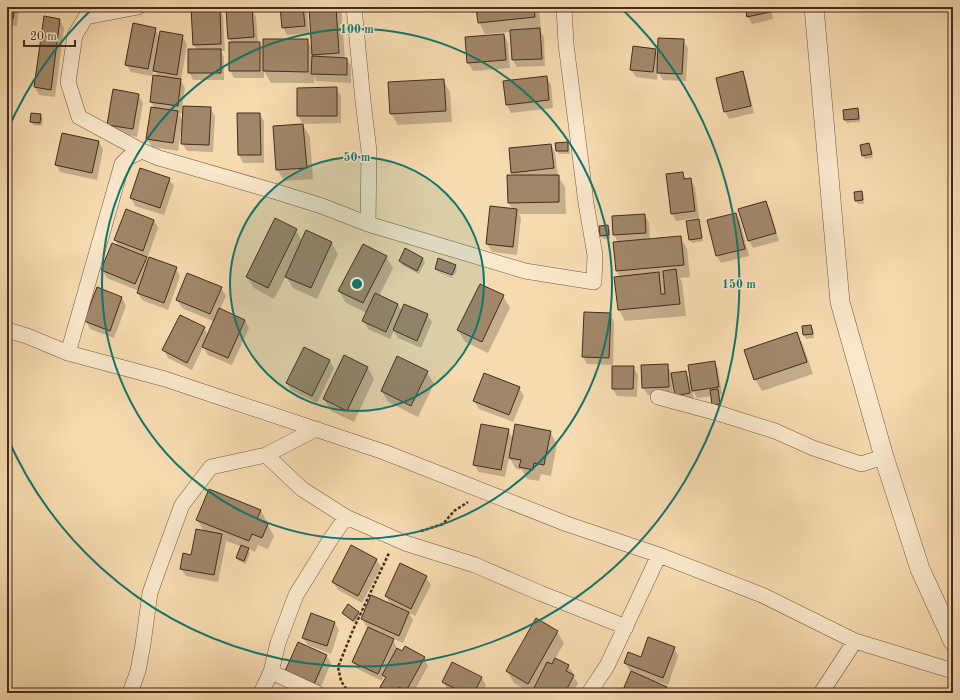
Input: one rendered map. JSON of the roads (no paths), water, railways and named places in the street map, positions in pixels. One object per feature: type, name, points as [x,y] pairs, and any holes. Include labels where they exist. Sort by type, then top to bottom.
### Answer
[{"type":"street","points":[[138,7],[86,17],[75,35],[68,82],[79,117],[142,151],[159,158],[277,192],[322,206],[368,224],[525,271],[594,282],[595,255],[586,203],[566,44],[564,7]]},
{"type":"street","points":[[354,7],[369,152],[368,224]]},
{"type":"street","points":[[814,7],[840,302],[884,457],[920,569],[953,641]]},
{"type":"street","points":[[68,353],[118,174],[122,164],[129,157],[142,151]]},
{"type":"street","points":[[7,330],[27,336],[68,353],[165,379],[384,452],[567,524],[659,555],[762,595],[855,641],[953,671]]},
{"type":"street","points":[[658,397],[721,414],[775,431],[813,448],[861,464],[884,457]]},
{"type":"street","points":[[130,693],[138,672],[150,594],[182,504],[210,467],[266,455],[316,429]]},
{"type":"street","points":[[266,455],[302,489],[346,517],[405,543],[475,565],[540,593],[626,627]]},
{"type":"street","points":[[261,693],[271,672],[278,643],[296,595],[346,517]]},
{"type":"street","points":[[589,693],[607,666],[659,555]]},
{"type":"street","points":[[821,693],[855,641]]},
{"type":"street","points":[[271,672],[317,693]]}]
